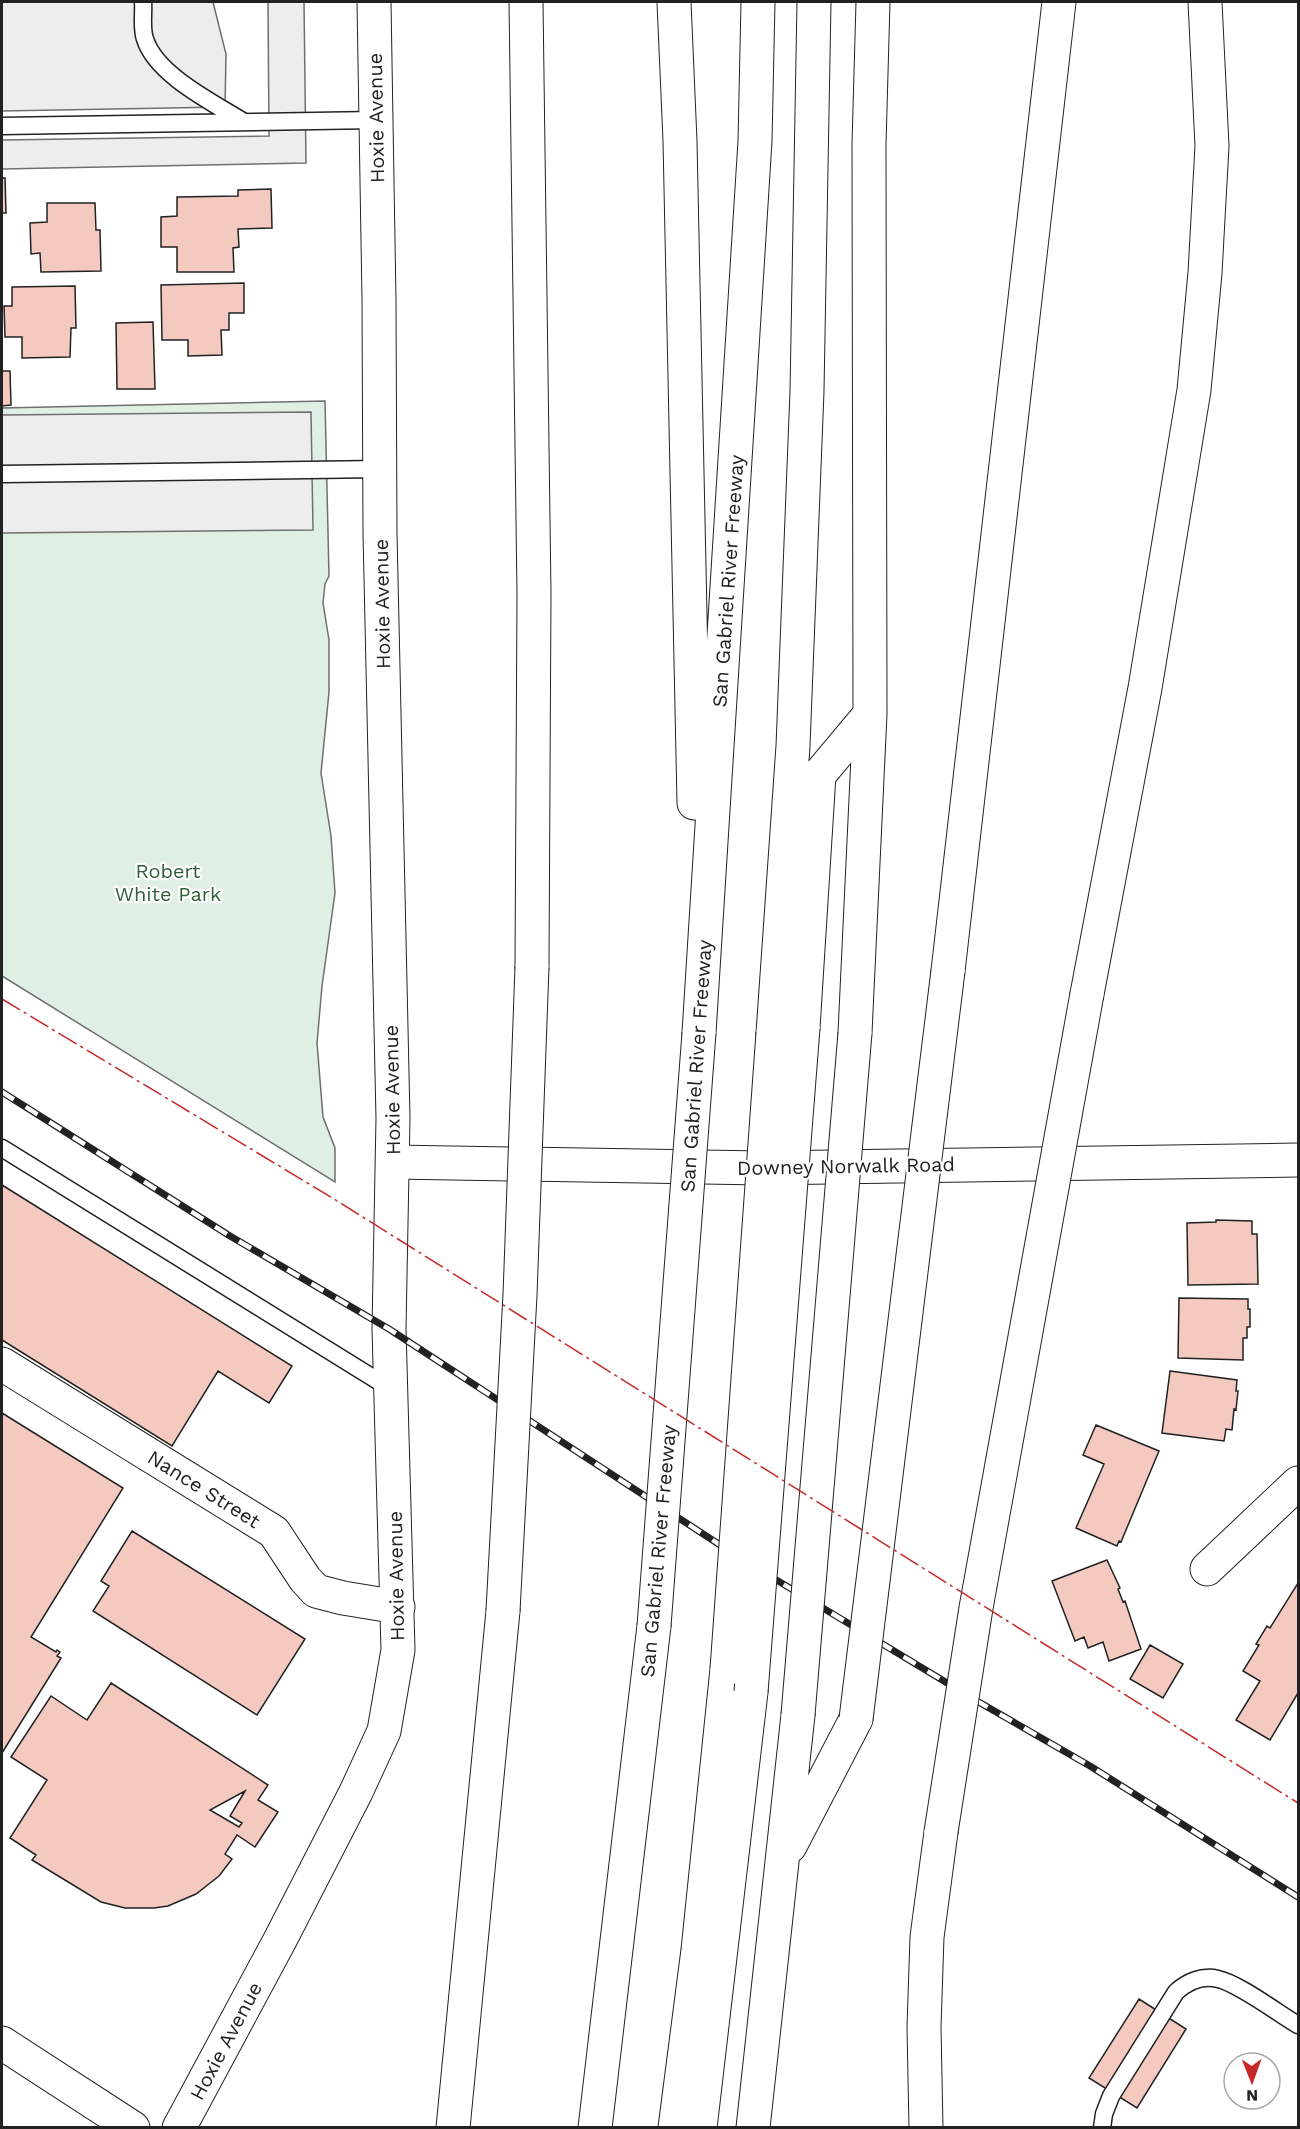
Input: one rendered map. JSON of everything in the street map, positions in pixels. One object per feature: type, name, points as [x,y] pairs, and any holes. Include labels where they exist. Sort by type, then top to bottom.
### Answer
[{"type":"main road","name":"Hoxie Avenue","points":[[179,2127],[280,1940],[356,1792],[384,1731],[398,1650],[389,1329],[394,1162],[380,533],[374,2]]},
{"type":"main road","points":[[511,2],[530,328]]},
{"type":"main road","points":[[453,2127],[502,1611],[520,1295],[532,967],[534,593],[526,2]]},
{"type":"main road","points":[[674,2],[680,153],[699,1033]]},
{"type":"main road","name":"San Gabriel River Freeway","points":[[595,2127],[654,1626],[699,1033],[755,141],[758,2]]},
{"type":"main road","points":[[700,2127],[751,1692],[788,1031],[793,746],[807,391],[814,2]]},
{"type":"main road","points":[[753,2127],[798,1715],[855,1033],[870,714],[869,144],[873,2]]},
{"type":"main road","points":[[781,1863],[856,1719],[948,971],[1059,2]]},
{"type":"main road","points":[[926,2127],[924,2027],[927,1937],[941,1832],[976,1608],[1145,688],[1194,390],[1205,273],[1212,146],[1205,2]]},
{"type":"main road","points":[[675,2127],[698,1950],[788,1031],[819,775],[870,714]]},
{"type":"main road","name":"Downey Norwalk Road","points":[[394,1162],[763,1168],[1299,1160]]},
{"type":"main road","name":"Nance Street","points":[[2,1364],[274,1532],[305,1579],[316,1591],[398,1607]]},
{"type":"main road","points":[[1207,1569],[1299,1483]]},
{"type":"main road","points":[[2,2043],[133,2127]]},
{"type":"lane","points":[[143,2],[144,38],[153,56],[176,78],[244,122]]},
{"type":"lane","points":[[2,126],[375,120]]},
{"type":"lane","points":[[2,474],[380,468]]},
{"type":"lane","points":[[2,1148],[391,1389]]},
{"type":"lane","points":[[1102,2127],[1111,2096],[1176,1992],[1187,1982],[1218,1978],[1232,1984],[1299,2025]]},
{"type":"green space","name":"Robert White Park","points":[[325,401],[329,576],[325,584],[323,603],[329,640],[329,692],[321,773],[331,836],[335,893],[322,986],[317,1043],[323,1117],[335,1148],[335,1182],[2,976],[2,408]]},
{"type":"shaded area","points":[[2,2],[213,2],[226,54],[225,107],[2,111]]},
{"type":"shaded area","points":[[268,2],[304,2],[306,163],[2,169],[2,140],[269,136]]},
{"type":"shaded area","points":[[311,412],[313,530],[2,533],[2,415]]},
{"type":"building","points":[[2,178],[5,178],[6,213],[2,213]]},
{"type":"building","points":[[271,189],[272,228],[238,229],[239,247],[233,248],[234,272],[177,272],[177,247],[161,247],[161,217],[177,216],[177,197],[238,196],[238,190]]},
{"type":"building","points":[[47,203],[95,203],[96,230],[100,230],[101,271],[41,272],[40,253],[31,254],[30,223],[47,222]]},
{"type":"building","points":[[244,283],[244,313],[229,313],[229,330],[221,330],[222,355],[188,356],[188,340],[162,340],[161,285]]},
{"type":"building","points":[[75,286],[76,328],[71,328],[70,357],[22,358],[22,337],[5,337],[4,306],[12,306],[12,287]]},
{"type":"building","points":[[153,322],[155,389],[117,389],[116,323]]},
{"type":"building","points":[[2,371],[10,371],[11,405],[2,406]]},
{"type":"building","points":[[2,1185],[292,1366],[269,1403],[218,1371],[172,1446],[2,1340]]},
{"type":"building","points":[[1216,1220],[1252,1221],[1252,1234],[1257,1234],[1258,1284],[1188,1285],[1187,1223],[1216,1222]]},
{"type":"building","points":[[1179,1298],[1248,1299],[1250,1327],[1247,1327],[1247,1338],[1243,1338],[1243,1360],[1178,1358]]},
{"type":"building","points":[[1170,1371],[1237,1380],[1236,1391],[1238,1391],[1232,1430],[1226,1429],[1224,1441],[1162,1433]]},
{"type":"building","points":[[2,1413],[123,1488],[31,1637],[56,1652],[57,1650],[60,1652],[57,1656],[61,1658],[2,1753]]},
{"type":"building","points":[[1096,1425],[1159,1451],[1121,1542],[1119,1541],[1117,1546],[1076,1528],[1104,1464],[1083,1455]]},
{"type":"building","points":[[132,1531],[305,1639],[257,1715],[93,1611],[109,1586],[101,1581]]},
{"type":"building","points":[[1107,1560],[1120,1588],[1118,1589],[1123,1602],[1125,1601],[1141,1649],[1109,1661],[1103,1642],[1088,1648],[1084,1637],[1075,1641],[1052,1581]]},
{"type":"building","points":[[1298,1583],[1298,1693],[1270,1740],[1236,1720],[1260,1681],[1243,1671],[1259,1645],[1256,1644],[1267,1626],[1270,1628]]},
{"type":"building","points":[[1150,1645],[1183,1664],[1163,1698],[1130,1679]]},
{"type":"building","points":[[111,1683],[268,1785],[258,1800],[278,1812],[255,1847],[237,1835],[225,1854],[232,1859],[219,1876],[196,1894],[168,1906],[154,1908],[125,1908],[101,1902],[32,1860],[36,1855],[10,1838],[47,1780],[11,1757],[51,1696],[87,1720]],"holes":[[[245,1791],[230,1816],[242,1823],[239,1827],[210,1810]]]},
{"type":"building","points":[[1139,1999],[1186,2029],[1137,2108],[1089,2078]]},
{"type":"railway","points":[[2,1092],[230,1236],[389,1329],[740,1558],[977,1701],[1090,1766],[1298,1897]]},
{"type":"power","points":[[2,999],[334,1199],[1298,1803]]}]
